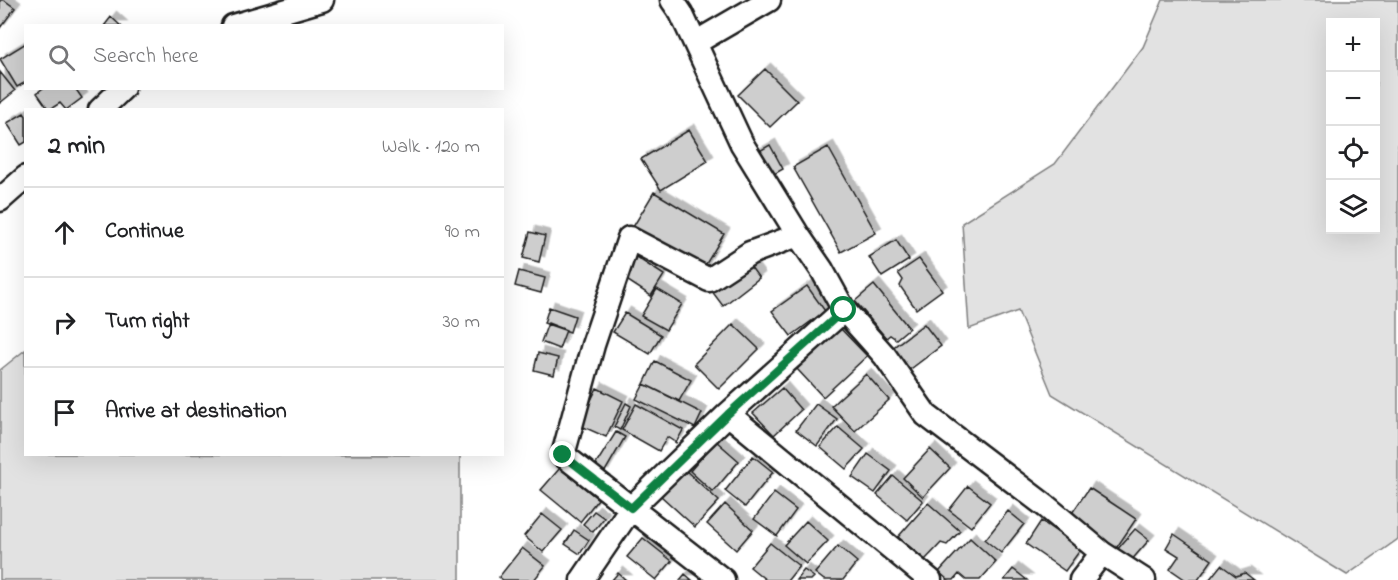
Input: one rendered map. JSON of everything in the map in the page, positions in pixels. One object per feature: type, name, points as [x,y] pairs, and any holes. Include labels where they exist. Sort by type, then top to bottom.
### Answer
[{"type":"street","points":[[240,24],[322,0]]},
{"type":"street","points":[[672,0],[681,13],[742,144],[822,270],[844,310],[885,356],[926,415],[1047,507],[1102,553],[1143,580]]},
{"type":"street","points":[[695,43],[769,0]]},
{"type":"street","points":[[102,108],[121,90]]},
{"type":"street","points":[[723,580],[563,455],[593,345],[629,238],[709,280],[750,253],[798,235]]},
{"type":"street","points":[[582,580],[631,508],[728,414],[844,310]]},
{"type":"street","points":[[728,414],[930,580]]},
{"type":"street","points":[[1081,580],[1102,553]]},
{"type":"shaded area","points":[[1163,0],[1398,0],[1398,539],[1347,575],[1052,394],[1018,311],[969,329],[962,223],[1055,164],[1143,47]]},
{"type":"shaded area","points":[[24,351],[24,456],[460,456],[460,580],[0,580],[0,370]]},
{"type":"building","points":[[0,0],[4,0],[15,8],[0,28]]},
{"type":"building","points":[[111,17],[119,24],[106,24]]},
{"type":"building","points":[[24,44],[24,83],[17,87],[0,59]]},
{"type":"building","points":[[765,69],[797,101],[770,127],[738,95]]},
{"type":"building","points":[[0,72],[15,91],[0,103]]},
{"type":"building","points":[[41,90],[76,90],[82,98],[69,108],[64,108],[60,103],[48,108],[37,93]]},
{"type":"building","points":[[24,113],[24,143],[21,145],[7,123]]},
{"type":"building","points":[[689,130],[708,161],[661,190],[641,159]]},
{"type":"building","points":[[770,145],[783,169],[769,177],[756,153]]},
{"type":"building","points":[[828,147],[876,233],[841,252],[793,167]]},
{"type":"building","points":[[654,192],[724,234],[703,269],[633,227]]},
{"type":"building","points":[[530,232],[545,236],[539,262],[523,258]]},
{"type":"building","points":[[896,240],[909,260],[882,277],[869,257]]},
{"type":"building","points":[[636,257],[664,275],[651,296],[622,277]]},
{"type":"building","points":[[919,259],[942,290],[916,309],[900,286],[903,280],[898,273]]},
{"type":"building","points":[[748,263],[759,278],[723,306],[711,290]]},
{"type":"building","points":[[519,271],[545,278],[541,293],[515,286]]},
{"type":"building","points":[[874,285],[909,328],[896,339],[890,335],[886,338],[855,301]]},
{"type":"building","points":[[807,286],[825,311],[791,336],[772,311]]},
{"type":"building","points":[[657,289],[682,304],[666,330],[641,316]]},
{"type":"building","points":[[549,307],[575,316],[570,332],[544,323]]},
{"type":"building","points":[[625,313],[661,335],[650,354],[613,332]]},
{"type":"building","points":[[548,323],[566,330],[559,349],[541,342]]},
{"type":"building","points":[[733,324],[759,349],[719,389],[694,364]]},
{"type":"building","points":[[924,324],[941,346],[908,371],[891,349]]},
{"type":"building","points":[[840,328],[867,356],[823,397],[797,369]]},
{"type":"building","points":[[538,353],[558,358],[554,375],[534,370]]},
{"type":"building","points":[[655,361],[691,380],[679,401],[644,384]]},
{"type":"building","points":[[866,374],[889,400],[855,431],[831,406]]},
{"type":"building","points":[[644,384],[702,413],[695,428],[636,399]]},
{"type":"building","points":[[597,388],[623,401],[606,437],[579,425]]},
{"type":"building","points":[[782,388],[801,410],[774,435],[753,413]]},
{"type":"building","points":[[626,403],[631,406],[620,430],[614,427]]},
{"type":"building","points":[[636,404],[683,430],[676,443],[667,437],[659,451],[622,430]]},
{"type":"building","points":[[816,404],[837,419],[817,446],[796,430]]},
{"type":"building","points":[[838,427],[864,449],[846,469],[820,447]]},
{"type":"building","points":[[616,432],[625,437],[603,475],[593,469]]},
{"type":"building","points":[[716,441],[739,461],[713,492],[690,471]]},
{"type":"building","points":[[930,449],[950,468],[923,497],[903,478]]},
{"type":"building","points":[[868,454],[891,471],[875,493],[852,477]]},
{"type":"building","points":[[753,456],[773,472],[745,507],[725,491]]},
{"type":"building","points":[[560,468],[598,499],[580,522],[541,490]]},
{"type":"building","points":[[685,470],[719,501],[695,527],[661,496]]},
{"type":"building","points":[[893,476],[923,501],[907,520],[877,495]]},
{"type":"building","points":[[968,486],[990,503],[971,527],[949,510]]},
{"type":"building","points":[[1089,488],[1136,519],[1115,550],[1068,519]]},
{"type":"building","points":[[774,493],[796,510],[777,536],[754,519]]},
{"type":"building","points":[[928,503],[960,531],[947,545],[941,543],[925,560],[898,537]]},
{"type":"building","points":[[725,504],[753,530],[736,550],[707,524]]},
{"type":"building","points":[[594,511],[604,518],[593,532],[583,524]]},
{"type":"building","points":[[1008,511],[1024,524],[1001,553],[985,540]]},
{"type":"building","points":[[542,514],[562,530],[543,552],[524,536]]},
{"type":"building","points":[[806,521],[828,541],[806,564],[784,545]]},
{"type":"building","points":[[1041,521],[1081,549],[1065,571],[1026,544]]},
{"type":"building","points":[[1135,529],[1149,540],[1130,562],[1116,551]]},
{"type":"building","points":[[574,530],[589,540],[580,554],[565,544]]},
{"type":"building","points":[[1174,534],[1212,560],[1198,580],[1186,580],[1170,569],[1179,556],[1166,548]]},
{"type":"building","points":[[643,538],[672,561],[656,580],[627,557]]},
{"type":"building","points":[[970,538],[996,562],[980,580],[966,580],[959,574],[954,580],[948,580],[939,572]]},
{"type":"building","points":[[770,543],[799,566],[788,580],[766,580],[750,567]]},
{"type":"building","points":[[838,546],[857,562],[843,580],[824,580],[815,573]]},
{"type":"building","points":[[522,548],[545,566],[534,580],[503,580],[499,577]]},
{"type":"building","points":[[1221,565],[1236,576],[1245,573],[1254,580],[1209,580]]},
{"type":"building","points":[[1013,569],[1027,580],[1004,580]]},
{"type":"building","points":[[804,570],[814,577],[811,580],[796,580]]},
{"type":"building","points":[[618,573],[626,580],[612,580]]},
{"type":"building","points":[[685,574],[692,580],[680,580]]},
{"type":"route","points":[[563,455],[631,508],[728,414],[844,310]]}]
